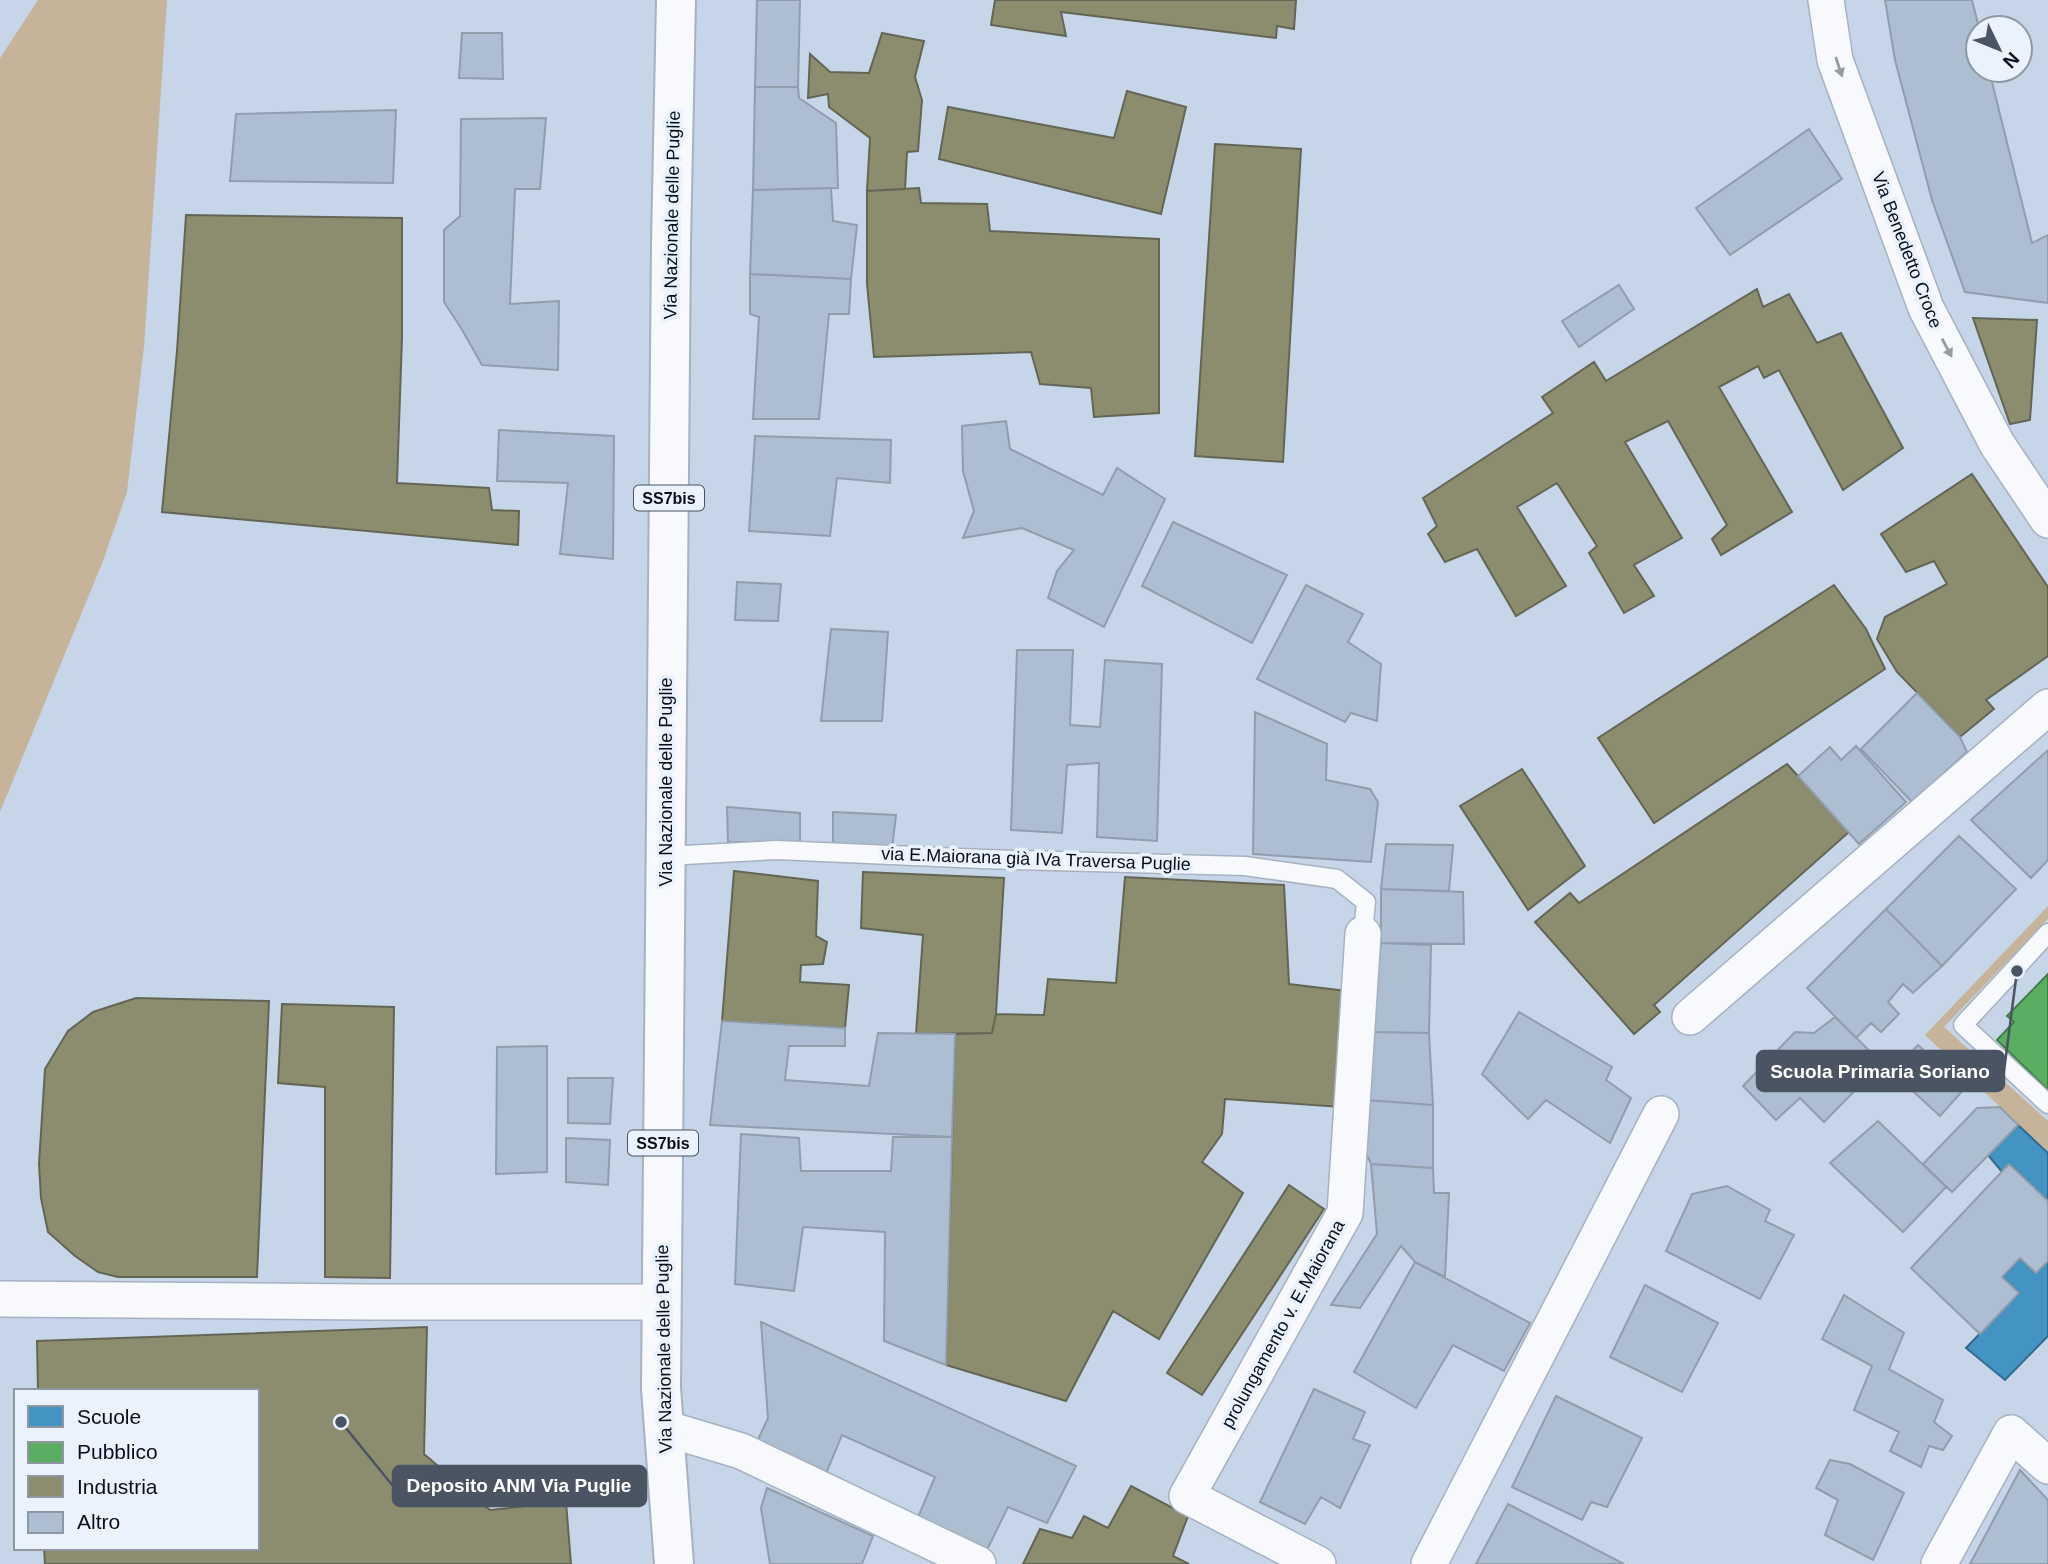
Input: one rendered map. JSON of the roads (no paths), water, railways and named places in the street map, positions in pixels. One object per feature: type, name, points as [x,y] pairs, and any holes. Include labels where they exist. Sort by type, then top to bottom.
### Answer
[{"type":"main road","name":"Via Nazionale delle Puglie","points":[[674,1564],[661,1388],[671,256],[676,0]]},
{"type":"street","name":"Via Benedetto Croce","points":[[1826,0],[1835,60],[1926,307],[1997,444],[2048,520]]},
{"type":"street","points":[[1690,1017],[2048,707]]},
{"type":"street","name":"prolungamento v. E.Maiorana","points":[[1318,1564],[1187,1496],[1345,1213],[1363,934]]},
{"type":"street","points":[[1429,1564],[1661,1114]]},
{"type":"street","points":[[0,1299],[662,1302]]},
{"type":"street","points":[[664,1429],[741,1451],[978,1564]]},
{"type":"street","points":[[1939,1564],[2011,1433],[2048,1465]]},
{"type":"lane","name":"via E.Maiorana già IVa Traversa Puglie","points":[[666,856],[776,850],[1245,866],[1336,878],[1366,902],[1363,934]]},
{"type":"lane","points":[[2048,933],[1963,1025],[2048,1104]]},
{"type":"place","name":"Scuola Primaria Soriano","points":[[2017,971]]},
{"type":"place","name":"Deposito ANM Via Puglie","points":[[341,1422]]}]
